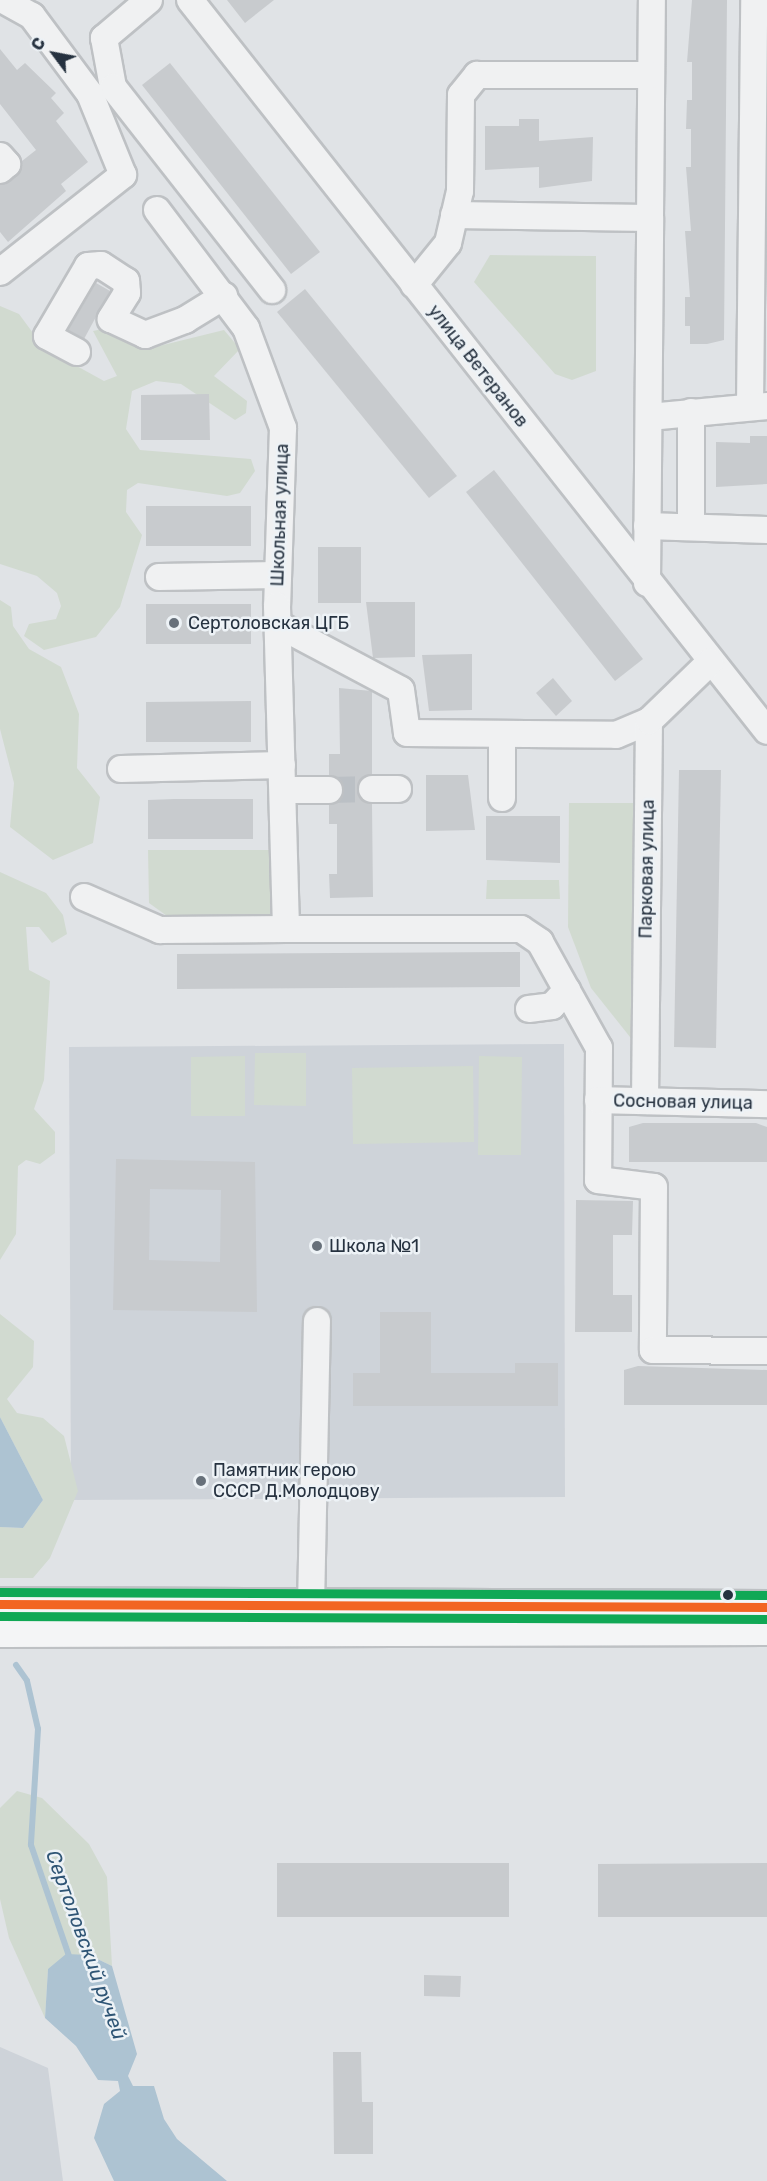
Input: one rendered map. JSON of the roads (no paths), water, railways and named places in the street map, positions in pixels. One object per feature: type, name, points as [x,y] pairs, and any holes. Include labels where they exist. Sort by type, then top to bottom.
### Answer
[{"type":"main road","points":[[0,1604],[767,1607]]},
{"type":"main road","points":[[0,1631],[767,1629]]},
{"type":"street","points":[[0,272],[123,175],[90,94],[32,16],[5,0]]},
{"type":"street","points":[[77,352],[47,336],[88,266],[101,265],[126,281],[127,293],[111,319],[146,335],[268,285],[113,87],[104,38],[149,0]]},
{"type":"street","name":"улица Ветеранов","points":[[190,0],[647,583],[767,731]]},
{"type":"street","points":[[647,583],[652,0]]},
{"type":"street","points":[[649,417],[758,406],[754,0]]},
{"type":"street","points":[[414,285],[448,243],[454,215],[461,95],[477,75],[651,75]]},
{"type":"street","points":[[0,156],[7,164],[0,170]]},
{"type":"street","name":"Школьная улица","points":[[157,210],[228,301],[246,328],[283,428],[277,624],[286,928]]},
{"type":"street","points":[[454,215],[650,218]]},
{"type":"street","points":[[690,527],[691,412]]},
{"type":"street","points":[[647,526],[767,530]]},
{"type":"street","points":[[159,577],[278,575]]},
{"type":"street","points":[[277,624],[401,690],[407,733],[616,735],[649,721],[710,662]]},
{"type":"street","name":"Парковая улица","points":[[645,1101],[649,721]]},
{"type":"street","points":[[502,734],[502,798]]},
{"type":"street","points":[[121,770],[282,765]]},
{"type":"street","points":[[372,789],[398,789]]},
{"type":"street","points":[[283,790],[329,790]]},
{"type":"street","points":[[84,897],[160,930],[521,929],[540,942],[598,1048],[598,1179],[654,1187],[653,1350],[767,1351]]},
{"type":"street","points":[[529,1010],[552,1006],[567,990]]},
{"type":"street","name":"Сосновая улица","points":[[598,1100],[767,1104]]},
{"type":"street","points":[[311,1606],[318,1321]]},
{"type":"water","points":[[0,1417],[43,1500],[23,1528],[0,1527]]},
{"type":"water","points":[[66,1954],[89,1955],[112,1966],[137,2054],[128,2076],[133,2086],[154,2086],[164,2119],[177,2139],[227,2181],[114,2181],[94,2138],[104,2104],[120,2091],[118,2081],[98,2080],[76,2046],[45,2018],[48,1969]]},
{"type":"waterway","name":"Сертоловский ручей","points":[[16,1665],[27,1681],[38,1729],[31,1845],[70,1959]]},
{"type":"tunnel","points":[[329,790],[372,789]]},
{"type":"place","name":"Сертоловская ЦГБ","points":[[174,623]]},
{"type":"place","name":"Школа №1","points":[[317,1246]]},
{"type":"place","name":"Памятник герою СССР Д.Молодцову","points":[[201,1481]]}]
